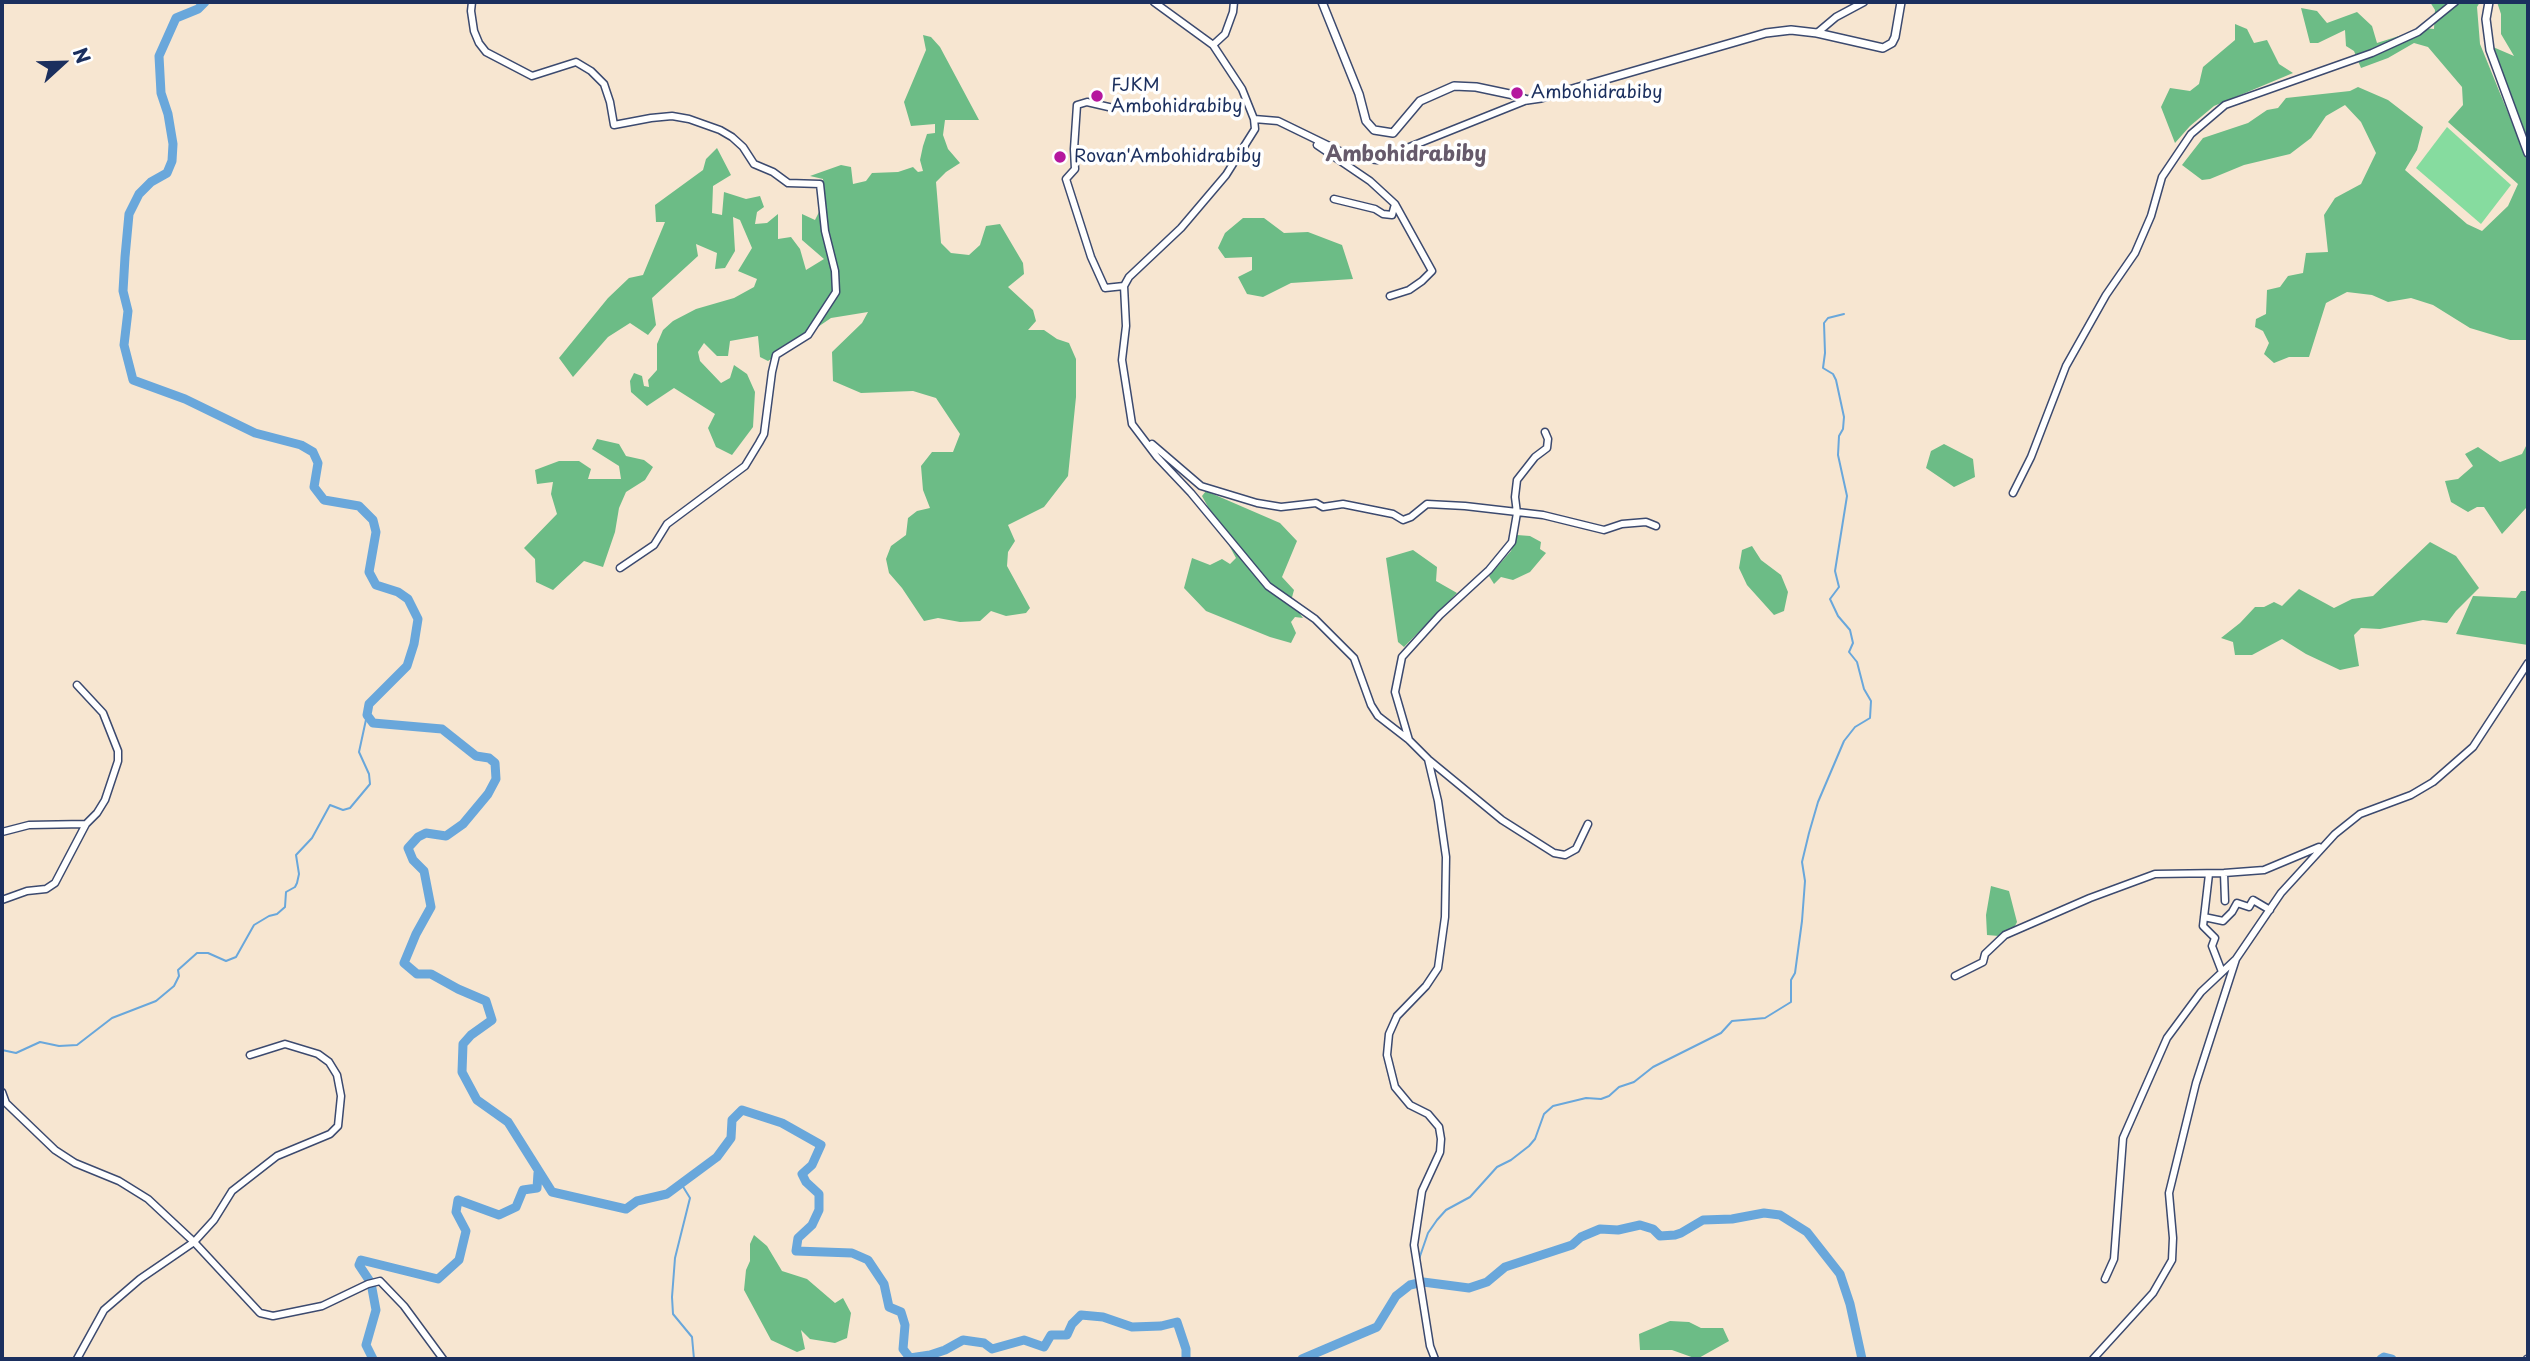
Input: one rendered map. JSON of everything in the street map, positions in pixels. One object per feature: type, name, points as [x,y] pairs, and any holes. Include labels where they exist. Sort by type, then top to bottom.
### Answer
[{"type":"main road","points":[[1322,2],[1359,94],[1366,121],[1374,131],[1392,133],[1420,101],[1454,86],[1514,94],[1527,100],[1619,77],[1766,33],[1791,30],[1883,48],[1892,43],[1895,37],[1901,2]]},
{"type":"main road","points":[[2489,2],[2486,19],[2490,50],[2528,153]]},
{"type":"street","points":[[472,2],[474,31],[486,52],[532,76],[576,62],[604,85],[614,125],[671,116],[689,119],[732,137],[743,147],[754,164],[773,172],[788,183],[820,184],[836,292],[808,335],[776,355],[764,433],[759,443],[745,466],[667,524],[654,545],[620,568]]},
{"type":"street","points":[[1154,2],[1213,45],[1242,89],[1254,119],[1255,129],[1226,175],[1181,228],[1129,277],[1124,286],[1126,326],[1122,360],[1132,424],[1268,586],[1315,619],[1354,658],[1371,705],[1378,716],[1502,820],[1555,853],[1565,855],[1576,849],[1588,824]]},
{"type":"street","points":[[1213,45],[1225,34],[1234,2]]},
{"type":"street","points":[[1817,33],[1836,17],[1864,2]]},
{"type":"street","points":[[2013,493],[2031,457],[2066,366],[2106,295],[2135,253],[2151,216],[2162,177],[2191,134],[2225,106],[2406,37],[2424,28],[2455,2]]},
{"type":"street","points":[[1254,119],[1278,121],[1352,157],[1377,160],[1527,100]]},
{"type":"street","points":[[1113,108],[1087,102],[1077,105],[1075,170],[1066,179],[1091,257],[1105,288],[1124,286]]},
{"type":"street","points":[[1315,141],[1370,181],[1395,204],[1432,271],[1409,290],[1390,296]]},
{"type":"street","points":[[1334,199],[1392,215],[1395,204]]},
{"type":"street","points":[[1409,740],[1395,692],[1402,657],[1440,615],[1489,570],[1512,542],[1517,513],[1517,480],[1535,457],[1547,448],[1548,439],[1545,432]]},
{"type":"street","points":[[1140,433],[1201,486],[1256,503],[1281,507],[1316,503],[1323,507],[1343,504],[1393,514],[1403,520],[1427,505],[1465,506],[1543,515],[1604,530],[1622,524],[1646,522],[1656,526]]},
{"type":"street","points":[[2105,1279],[2114,1259],[2123,1138],[2167,1038],[2201,992],[2236,959],[2270,910],[2324,844],[2360,814],[2411,795],[2433,782],[2473,747],[2528,663]]},
{"type":"street","points":[[2,901],[27,891],[46,889],[55,883],[86,824],[105,800],[118,761],[118,751],[103,713],[77,685]]},
{"type":"street","points":[[1428,759],[1438,800],[1446,858],[1445,917],[1438,968],[1426,986],[1397,1016],[1389,1034],[1387,1055],[1395,1087],[1410,1105],[1428,1114],[1438,1127],[1441,1139],[1440,1152],[1422,1191],[1415,1245],[1430,1346],[1435,1359]]},
{"type":"street","points":[[2,832],[29,824],[86,824]]},
{"type":"street","points":[[1955,976],[1983,962],[1985,954],[2005,935],[2090,898],[2155,874],[2264,870],[2297,858],[2324,844]]},
{"type":"street","points":[[2224,873],[2225,901]]},
{"type":"street","points":[[2209,874],[2203,926],[2215,938],[2212,946],[2222,972]]},
{"type":"street","points":[[2204,917],[2223,921],[2236,903],[2249,907],[2253,900],[2270,910]]},
{"type":"street","points":[[2093,1359],[2153,1293],[2172,1260],[2169,1193],[2196,1083],[2236,959]]},
{"type":"street","points":[[77,1359],[104,1310],[140,1279],[194,1242],[214,1220],[232,1191],[277,1156],[330,1134],[338,1126],[341,1097],[337,1075],[329,1062],[317,1054],[285,1044],[250,1055]]},
{"type":"street","points":[[2,1092],[6,1103],[55,1150],[75,1163],[120,1181],[148,1199],[194,1242],[260,1313],[273,1316],[322,1306],[380,1281],[404,1306],[443,1359]]},
{"type":"green space","points":[[2430,2],[2480,2],[2477,7],[2480,44],[2528,162],[2528,340],[2510,340],[2470,328],[2433,305],[2411,298],[2388,302],[2372,295],[2347,292],[2326,303],[2309,357],[2289,357],[2274,363],[2264,354],[2269,343],[2263,331],[2255,327],[2256,319],[2266,314],[2267,290],[2280,287],[2288,276],[2303,273],[2306,253],[2328,252],[2324,215],[2335,198],[2361,184],[2376,153],[2361,122],[2345,105],[2326,116],[2311,138],[2290,154],[2244,165],[2202,180],[2182,165],[2203,138],[2248,123],[2267,110],[2278,108],[2286,98],[2350,91],[2358,87],[2388,100],[2423,127],[2417,150],[2405,170],[2467,224],[2482,231],[2508,206],[2518,184],[2448,122],[2463,105],[2462,87],[2428,47],[2414,43],[2388,58],[2361,68],[2354,51],[2346,46],[2345,30],[2318,43],[2310,43],[2301,8],[2317,11],[2327,23],[2357,12],[2372,26],[2377,43],[2424,28],[2434,29],[2435,10]]},
{"type":"green space","points":[[2497,2],[2528,2],[2528,148],[2493,47],[2514,56],[2501,34],[2501,14]]},
{"type":"green space","points":[[2235,24],[2247,29],[2254,43],[2267,40],[2279,64],[2293,73],[2214,106],[2175,143],[2161,107],[2170,88],[2190,91],[2199,84],[2203,67],[2235,40]]},
{"type":"green space","points":[[923,35],[931,37],[940,47],[979,120],[945,120],[943,135],[948,149],[960,163],[936,182],[941,243],[951,253],[969,255],[980,245],[986,226],[1000,224],[1023,263],[1024,274],[1008,287],[1033,310],[1036,321],[1028,330],[1044,330],[1069,343],[1076,359],[1076,397],[1068,476],[1044,507],[1008,525],[1015,541],[1008,552],[1007,566],[1030,608],[1026,613],[1006,616],[991,611],[980,621],[960,622],[938,618],[924,621],[889,573],[886,559],[891,546],[906,535],[908,518],[917,511],[930,508],[923,490],[921,466],[932,452],[953,452],[960,434],[936,398],[913,391],[861,393],[833,381],[832,352],[862,323],[868,312],[831,318],[768,361],[760,357],[758,336],[730,341],[728,356],[717,356],[704,343],[698,352],[700,361],[721,383],[730,378],[734,365],[747,374],[755,392],[753,427],[732,455],[716,447],[708,428],[715,414],[674,388],[647,406],[631,392],[630,381],[634,373],[642,376],[644,386],[649,387],[648,380],[657,370],[657,344],[663,330],[673,321],[696,309],[734,298],[754,287],[757,279],[738,271],[752,248],[740,220],[733,217],[735,251],[725,268],[715,269],[717,253],[696,244],[698,256],[652,298],[656,325],[648,335],[630,323],[608,337],[573,377],[559,358],[608,298],[629,278],[643,275],[665,222],[656,222],[655,205],[703,170],[706,159],[717,148],[731,175],[713,186],[712,213],[722,215],[724,192],[746,199],[760,196],[764,207],[757,212],[755,224],[767,223],[778,214],[778,239],[791,237],[800,249],[806,270],[824,259],[802,240],[802,214],[815,220],[825,200],[823,179],[810,176],[841,165],[851,167],[853,184],[866,181],[872,173],[898,172],[913,167],[918,172],[923,171],[920,160],[923,146],[927,134],[935,133],[935,124],[911,126],[904,102],[926,50]]},
{"type":"green space","points":[[2447,127],[2511,185],[2481,224],[2416,168]]},
{"type":"green space","points":[[1243,218],[1264,218],[1284,233],[1308,232],[1342,245],[1353,279],[1291,283],[1263,297],[1247,294],[1238,277],[1252,270],[1252,257],[1225,258],[1218,248],[1225,233]]},
{"type":"green space","points":[[597,439],[619,444],[626,456],[644,460],[653,467],[645,480],[626,492],[603,567],[584,561],[553,590],[536,582],[535,559],[524,548],[557,514],[551,494],[553,482],[537,484],[535,470],[559,461],[579,461],[591,469],[588,479],[621,479],[619,466],[592,449]]},
{"type":"green space","points":[[2528,442],[2528,510],[2526,508],[2502,534],[2484,507],[2468,512],[2451,502],[2445,481],[2458,479],[2473,466],[2465,454],[2478,447],[2500,462],[2522,454]]},
{"type":"green space","points":[[1944,444],[1973,459],[1975,477],[1954,487],[1926,468],[1931,451]]},
{"type":"green space","points":[[1206,491],[1280,523],[1297,541],[1282,577],[1294,590],[1291,601],[1303,618],[1295,617],[1291,622],[1296,633],[1291,643],[1206,611],[1184,588],[1192,558],[1210,565],[1222,559],[1230,564],[1236,558],[1202,496]]},
{"type":"green space","points":[[1517,535],[1530,536],[1541,542],[1540,549],[1546,553],[1530,572],[1513,580],[1501,577],[1494,584],[1489,576],[1511,551]]},
{"type":"green space","points":[[2430,542],[2456,556],[2479,588],[2447,623],[2423,620],[2380,629],[2361,628],[2354,635],[2359,666],[2340,670],[2282,639],[2252,655],[2235,655],[2233,642],[2221,638],[2255,607],[2264,607],[2274,602],[2282,606],[2299,589],[2334,608],[2352,599],[2373,596]]},
{"type":"green space","points":[[1752,546],[1761,560],[1781,575],[1788,592],[1784,611],[1774,615],[1747,585],[1739,568],[1742,550]]},
{"type":"green space","points":[[1413,550],[1437,567],[1436,581],[1457,593],[1404,647],[1398,642],[1386,558]]},
{"type":"green space","points":[[2521,591],[2528,591],[2528,645],[2456,634],[2473,596],[2516,598]]},
{"type":"green space","points":[[1991,886],[2009,891],[2017,922],[2013,930],[1999,936],[1987,935],[1986,915]]},
{"type":"green space","points":[[754,1235],[767,1246],[782,1271],[807,1279],[835,1303],[843,1298],[851,1313],[847,1338],[835,1343],[810,1339],[801,1330],[805,1349],[797,1352],[771,1340],[744,1290],[750,1261],[750,1244]]},
{"type":"green space","points":[[1670,1321],[1689,1322],[1701,1328],[1723,1328],[1729,1341],[1697,1359],[1672,1350],[1640,1350],[1639,1334]]},
{"type":"waterway","points":[[205,2],[198,9],[176,18],[159,56],[161,93],[173,144],[172,161],[167,173],[151,182],[139,194],[129,214],[123,291],[128,311],[124,345],[133,380],[185,399],[255,433],[301,445],[313,452],[318,463],[314,487],[324,500],[359,506],[373,520],[376,532],[369,572],[376,585],[398,592],[408,599],[418,619],[407,666],[369,704],[367,715],[373,723],[442,729],[476,756],[489,758],[495,763],[496,779],[488,794],[463,824],[446,836],[426,833],[408,848],[413,860],[424,871],[431,907],[404,963],[417,974],[431,974],[486,1001],[492,1020],[463,1044],[462,1072],[477,1100],[508,1122],[552,1192],[626,1209],[637,1201],[667,1194],[717,1157],[731,1138],[732,1120],[742,1110],[782,1123],[821,1145],[812,1165],[802,1174],[806,1182],[819,1194],[819,1210],[812,1225],[798,1238],[796,1251],[852,1253],[868,1260],[884,1284],[889,1307],[901,1312],[905,1325],[903,1349],[910,1358],[945,1350],[963,1340],[984,1343],[992,1349],[1024,1340],[1044,1347],[1051,1335],[1067,1335],[1072,1324],[1081,1315],[1103,1317],[1132,1327],[1161,1326],[1177,1322],[1186,1349],[1186,1359]]},
{"type":"waterway","points":[[1419,1259],[1428,1233],[1437,1220],[1446,1210],[1470,1197],[1497,1167],[1529,1146],[1535,1139],[1544,1114],[1553,1106],[1609,1096],[1653,1067],[1721,1033],[1732,1021],[1765,1018],[1791,1002],[1791,980],[1795,973],[1802,921],[1805,881],[1802,862],[1809,833],[1818,802],[1844,741],[1855,727],[1870,718],[1871,701],[1864,689],[1857,662],[1849,652],[1853,643],[1850,630],[1838,616],[1830,599],[1839,587],[1835,571],[1847,496],[1838,455],[1844,417],[1836,380],[1833,374],[1823,368],[1824,323],[1828,318],[1844,314]]},
{"type":"waterway","points":[[2,1050],[16,1053],[40,1042],[59,1046],[77,1045],[112,1018],[156,1001],[174,986],[179,976],[178,970],[197,953],[208,953],[226,961],[236,957],[254,925],[285,907],[286,892],[295,887],[299,874],[296,855],[312,838],[330,805],[343,810],[350,808],[370,784],[369,774],[359,752],[367,715]]},
{"type":"waterway","points":[[373,1359],[366,1345],[376,1310],[371,1283],[359,1265],[361,1260],[438,1279],[459,1260],[466,1231],[456,1212],[458,1200],[499,1215],[516,1207],[523,1190],[537,1188],[538,1173]]},
{"type":"waterway","points":[[682,1185],[690,1198],[675,1258],[673,1314],[692,1337],[694,1359]]},
{"type":"waterway","points":[[1302,1359],[1377,1327],[1396,1296],[1410,1285],[1423,1282],[1469,1288],[1487,1282],[1505,1267],[1572,1245],[1581,1237],[1600,1229],[1618,1230],[1640,1225],[1653,1229],[1660,1236],[1675,1235],[1703,1220],[1732,1219],[1764,1213],[1780,1215],[1807,1232],[1840,1274],[1850,1304],[1862,1359]]},
{"type":"waterway","points":[[2381,1359],[2392,1359]]},
{"type":"place","name":"Ambohidrabiby","points":[[1517,93]]},
{"type":"place","name":"FJKM Ambohidrabiby","points":[[1097,96]]},
{"type":"place","name":"Rovan'Ambohidrabiby","points":[[1060,157]]},
{"type":"district","name":"Ambohidrabiby","points":[[1406,155]]}]
